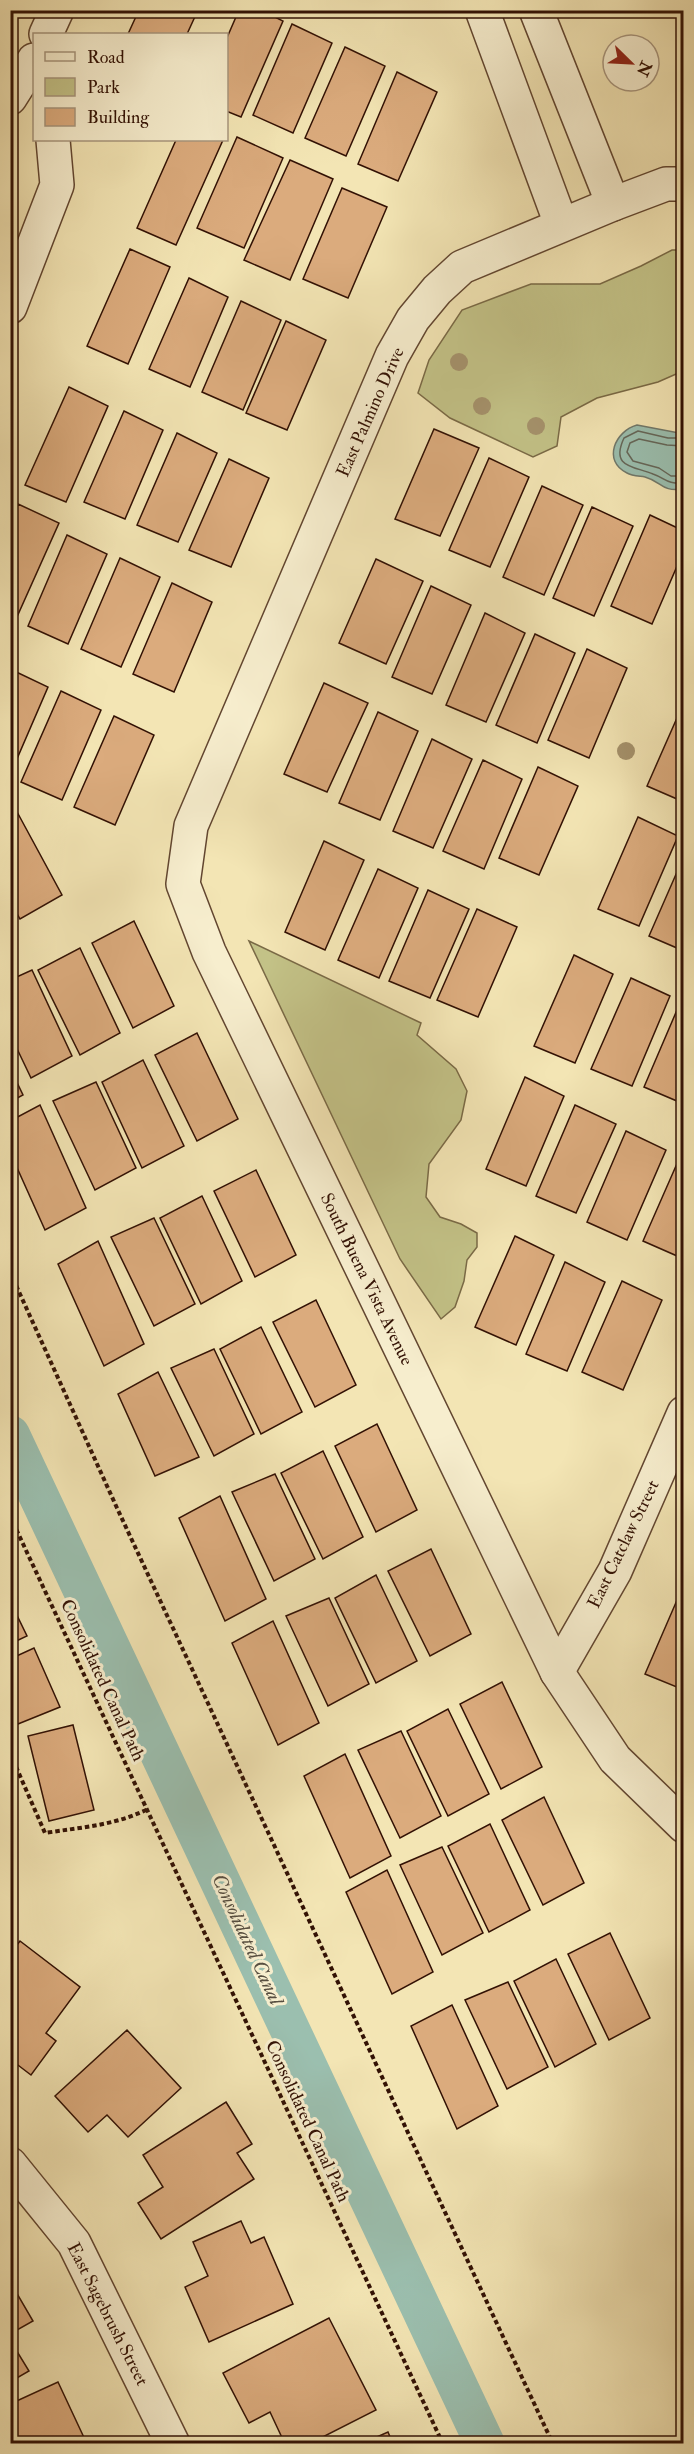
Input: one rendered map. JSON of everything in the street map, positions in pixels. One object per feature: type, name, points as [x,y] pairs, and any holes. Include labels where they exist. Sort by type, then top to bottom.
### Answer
[{"type":"street","points":[[46,33],[57,10]]},
{"type":"street","points":[[482,10],[561,224]]},
{"type":"street","points":[[536,10],[613,204]]},
{"type":"street","points":[[10,98],[33,64]]},
{"type":"street","points":[[10,307],[57,185],[53,141]]},
{"type":"street","name":"East Palmino Drive","points":[[183,884],[191,826],[392,356],[413,319],[437,290],[462,267],[561,224],[666,184],[684,184]]},
{"type":"street","name":"South Buena Vista Avenue","points":[[183,884],[209,952],[557,1672],[615,1760],[684,1826]]},
{"type":"street","name":"East Catclaw Street","points":[[557,1672],[615,1571],[684,1413]]},
{"type":"street","name":"East Sagebrush Street","points":[[10,2164],[74,2243],[173,2444]]},
{"type":"path","points":[[10,1272],[117,1508],[553,2444]]},
{"type":"path","name":"Consolidated Canal Path","points":[[10,1516],[443,2444]]},
{"type":"path","points":[[10,1753],[45,1833],[100,1826],[130,1818],[148,1809]]},
{"type":"green space","points":[[672,250],[683,250],[683,371],[658,382],[597,398],[561,417],[557,446],[533,457],[450,418],[418,393],[429,360],[462,310],[531,284],[600,284]]},
{"type":"green space","points":[[249,941],[421,1023],[417,1035],[456,1069],[467,1091],[461,1120],[429,1164],[426,1197],[440,1217],[461,1224],[477,1233],[477,1247],[467,1260],[464,1281],[455,1307],[441,1319],[400,1259]]},
{"type":"water","points":[[637,425],[683,432],[683,489],[666,488],[651,479],[629,474],[619,468],[613,454],[614,447],[623,433]]},
{"type":"building","points":[[139,10],[198,10],[187,33],[128,33]]},
{"type":"building","points":[[239,10],[261,10],[283,21],[241,117],[228,112],[228,35]]},
{"type":"building","points":[[292,24],[332,43],[293,133],[253,115]]},
{"type":"building","points":[[345,47],[385,66],[346,156],[305,138]]},
{"type":"building","points":[[397,72],[437,92],[398,181],[358,164]]},
{"type":"building","points":[[237,137],[283,158],[244,248],[197,228]]},
{"type":"building","points":[[176,141],[223,141],[176,245],[137,228]]},
{"type":"building","points":[[290,160],[333,179],[290,280],[244,260]]},
{"type":"building","points":[[342,188],[387,207],[348,298],[303,279]]},
{"type":"building","points":[[130,249],[170,267],[128,364],[87,346]]},
{"type":"building","points":[[189,278],[228,297],[190,387],[149,369]]},
{"type":"building","points":[[241,301],[281,320],[243,410],[202,392]]},
{"type":"building","points":[[286,321],[326,340],[287,430],[246,413]]},
{"type":"building","points":[[69,387],[108,406],[66,502],[25,485]]},
{"type":"building","points":[[124,411],[163,430],[125,519],[84,502]]},
{"type":"building","points":[[434,429],[479,448],[440,536],[395,519]]},
{"type":"building","points":[[177,433],[217,453],[178,542],[137,525]]},
{"type":"building","points":[[489,458],[529,477],[490,567],[449,550]]},
{"type":"building","points":[[229,459],[269,478],[231,567],[189,550]]},
{"type":"building","points":[[542,486],[583,505],[544,595],[503,577]]},
{"type":"building","points":[[18,504],[59,523],[16,619],[10,617],[10,521]]},
{"type":"building","points":[[592,507],[633,526],[594,616],[553,598]]},
{"type":"building","points":[[650,515],[684,531],[684,550],[652,624],[611,606]]},
{"type":"building","points":[[67,535],[107,554],[68,644],[28,626]]},
{"type":"building","points":[[120,558],[160,577],[121,667],[81,649]]},
{"type":"building","points":[[376,559],[423,581],[386,664],[339,643]]},
{"type":"building","points":[[172,583],[212,602],[174,692],[133,674]]},
{"type":"building","points":[[431,586],[471,605],[432,694],[392,677]]},
{"type":"building","points":[[485,613],[525,633],[486,722],[446,705]]},
{"type":"building","points":[[535,634],[575,653],[537,743],[496,725]]},
{"type":"building","points":[[587,649],[627,668],[589,758],[548,740]]},
{"type":"building","points":[[10,669],[48,687],[10,775]]},
{"type":"building","points":[[324,683],[368,703],[327,792],[284,774]]},
{"type":"building","points":[[61,691],[101,710],[62,800],[21,782]]},
{"type":"building","points":[[684,702],[684,802],[647,786]]},
{"type":"building","points":[[378,712],[418,731],[380,820],[339,803]]},
{"type":"building","points":[[114,716],[154,735],[115,825],[74,807]]},
{"type":"building","points":[[432,739],[472,759],[433,848],[393,831]]},
{"type":"building","points":[[483,760],[522,779],[484,869],[443,851]]},
{"type":"building","points":[[538,767],[578,786],[539,875],[499,858]]},
{"type":"building","points":[[16,810],[62,895],[20,919],[10,901],[10,813]]},
{"type":"building","points":[[638,817],[678,836],[639,926],[598,909]]},
{"type":"building","points":[[324,841],[364,860],[325,950],[285,932]]},
{"type":"building","points":[[684,856],[684,951],[649,936]]},
{"type":"building","points":[[378,869],[418,888],[379,978],[338,960]]},
{"type":"building","points":[[428,890],[469,909],[430,998],[389,981]]},
{"type":"building","points":[[477,909],[517,927],[478,1017],[437,1000]]},
{"type":"building","points":[[134,921],[174,1006],[133,1028],[92,943]]},
{"type":"building","points":[[80,948],[120,1033],[80,1055],[38,970]]},
{"type":"building","points":[[574,955],[613,974],[575,1063],[534,1046]]},
{"type":"building","points":[[32,970],[72,1056],[31,1078],[10,1034],[10,980]]},
{"type":"building","points":[[631,978],[670,996],[632,1086],[591,1069]]},
{"type":"building","points":[[684,996],[684,1104],[644,1087]]},
{"type":"building","points":[[197,1033],[238,1119],[197,1141],[155,1055]]},
{"type":"building","points":[[143,1060],[184,1146],[142,1168],[102,1082]]},
{"type":"building","points":[[10,1068],[23,1095],[10,1102]]},
{"type":"building","points":[[525,1077],[564,1096],[526,1186],[486,1169]]},
{"type":"building","points":[[96,1082],[136,1168],[95,1190],[53,1101]]},
{"type":"building","points":[[40,1105],[86,1208],[45,1230],[10,1152],[10,1121]]},
{"type":"building","points":[[575,1105],[616,1124],[576,1213],[536,1196]]},
{"type":"building","points":[[626,1131],[666,1150],[627,1240],[587,1222]]},
{"type":"building","points":[[684,1150],[684,1259],[643,1241]]},
{"type":"building","points":[[256,1170],[296,1255],[255,1277],[214,1191]]},
{"type":"building","points":[[202,1196],[242,1281],[201,1304],[160,1218]]},
{"type":"building","points":[[154,1218],[195,1304],[154,1326],[111,1237]]},
{"type":"building","points":[[515,1236],[554,1255],[516,1345],[475,1327]]},
{"type":"building","points":[[98,1241],[144,1344],[104,1366],[58,1264]]},
{"type":"building","points":[[565,1262],[605,1282],[567,1371],[526,1354]]},
{"type":"building","points":[[622,1281],[662,1300],[623,1390],[582,1372]]},
{"type":"building","points":[[316,1300],[356,1385],[315,1407],[273,1322]]},
{"type":"building","points":[[261,1327],[302,1412],[261,1434],[220,1349]]},
{"type":"building","points":[[214,1349],[254,1434],[214,1456],[171,1368]]},
{"type":"building","points":[[158,1372],[199,1457],[155,1476],[118,1394]]},
{"type":"building","points":[[377,1424],[417,1510],[376,1532],[335,1446]]},
{"type":"building","points":[[323,1451],[363,1537],[323,1559],[281,1473]]},
{"type":"building","points":[[275,1474],[315,1559],[274,1581],[232,1492]]},
{"type":"building","points":[[220,1496],[266,1599],[225,1621],[179,1518]]},
{"type":"building","points":[[431,1549],[471,1634],[430,1656],[388,1571]]},
{"type":"building","points":[[376,1575],[417,1661],[376,1683],[335,1598]]},
{"type":"building","points":[[684,1584],[684,1690],[645,1674]]},
{"type":"building","points":[[329,1598],[369,1684],[328,1706],[286,1616]]},
{"type":"building","points":[[10,1601],[27,1636],[10,1644]]},
{"type":"building","points":[[273,1621],[319,1723],[278,1745],[232,1643]]},
{"type":"building","points":[[34,1648],[60,1707],[18,1724],[10,1707],[10,1659]]},
{"type":"building","points":[[502,1682],[542,1767],[501,1789],[460,1704]]},
{"type":"building","points":[[448,1709],[489,1794],[448,1816],[407,1731]]},
{"type":"building","points":[[73,1725],[94,1810],[49,1821],[28,1736]]},
{"type":"building","points":[[401,1731],[441,1816],[400,1838],[358,1750]]},
{"type":"building","points":[[345,1754],[391,1856],[350,1878],[304,1776]]},
{"type":"building","points":[[544,1797],[584,1883],[543,1905],[502,1820]]},
{"type":"building","points":[[490,1824],[530,1910],[489,1932],[448,1846]]},
{"type":"building","points":[[442,1847],[483,1933],[442,1955],[400,1865]]},
{"type":"building","points":[[387,1870],[433,1972],[392,1994],[346,1892]]},
{"type":"building","points":[[610,1933],[650,2018],[609,2040],[568,1954]]},
{"type":"building","points":[[20,1941],[80,1987],[46,2033],[56,2041],[31,2075],[10,2059],[10,1954]]},
{"type":"building","points":[[556,1959],[596,2044],[555,2067],[514,1981]]},
{"type":"building","points":[[508,1982],[548,2067],[507,2089],[465,2000]]},
{"type":"building","points":[[452,2005],[498,2106],[457,2129],[411,2026]]},
{"type":"building","points":[[127,2030],[181,2088],[128,2137],[107,2115],[88,2132],[55,2096]]},
{"type":"building","points":[[226,2102],[252,2144],[237,2153],[254,2179],[161,2239],[138,2203],[163,2187],[143,2155]]},
{"type":"building","points":[[241,2221],[251,2243],[264,2237],[293,2304],[209,2342],[185,2287],[208,2276],[193,2242]]},
{"type":"building","points":[[12,2285],[33,2321],[10,2334],[10,2286]]},
{"type":"building","points":[[329,2318],[376,2410],[309,2444],[285,2444],[270,2412],[249,2423],[223,2373]]},
{"type":"building","points":[[10,2340],[29,2371],[10,2382]]},
{"type":"building","points":[[58,2382],[87,2444],[10,2444],[10,2404]]},
{"type":"building","points":[[388,2432],[393,2444],[361,2444]]},
{"type":"waterway","name":"Consolidated Canal","points":[[10,1435],[485,2444]]}]
